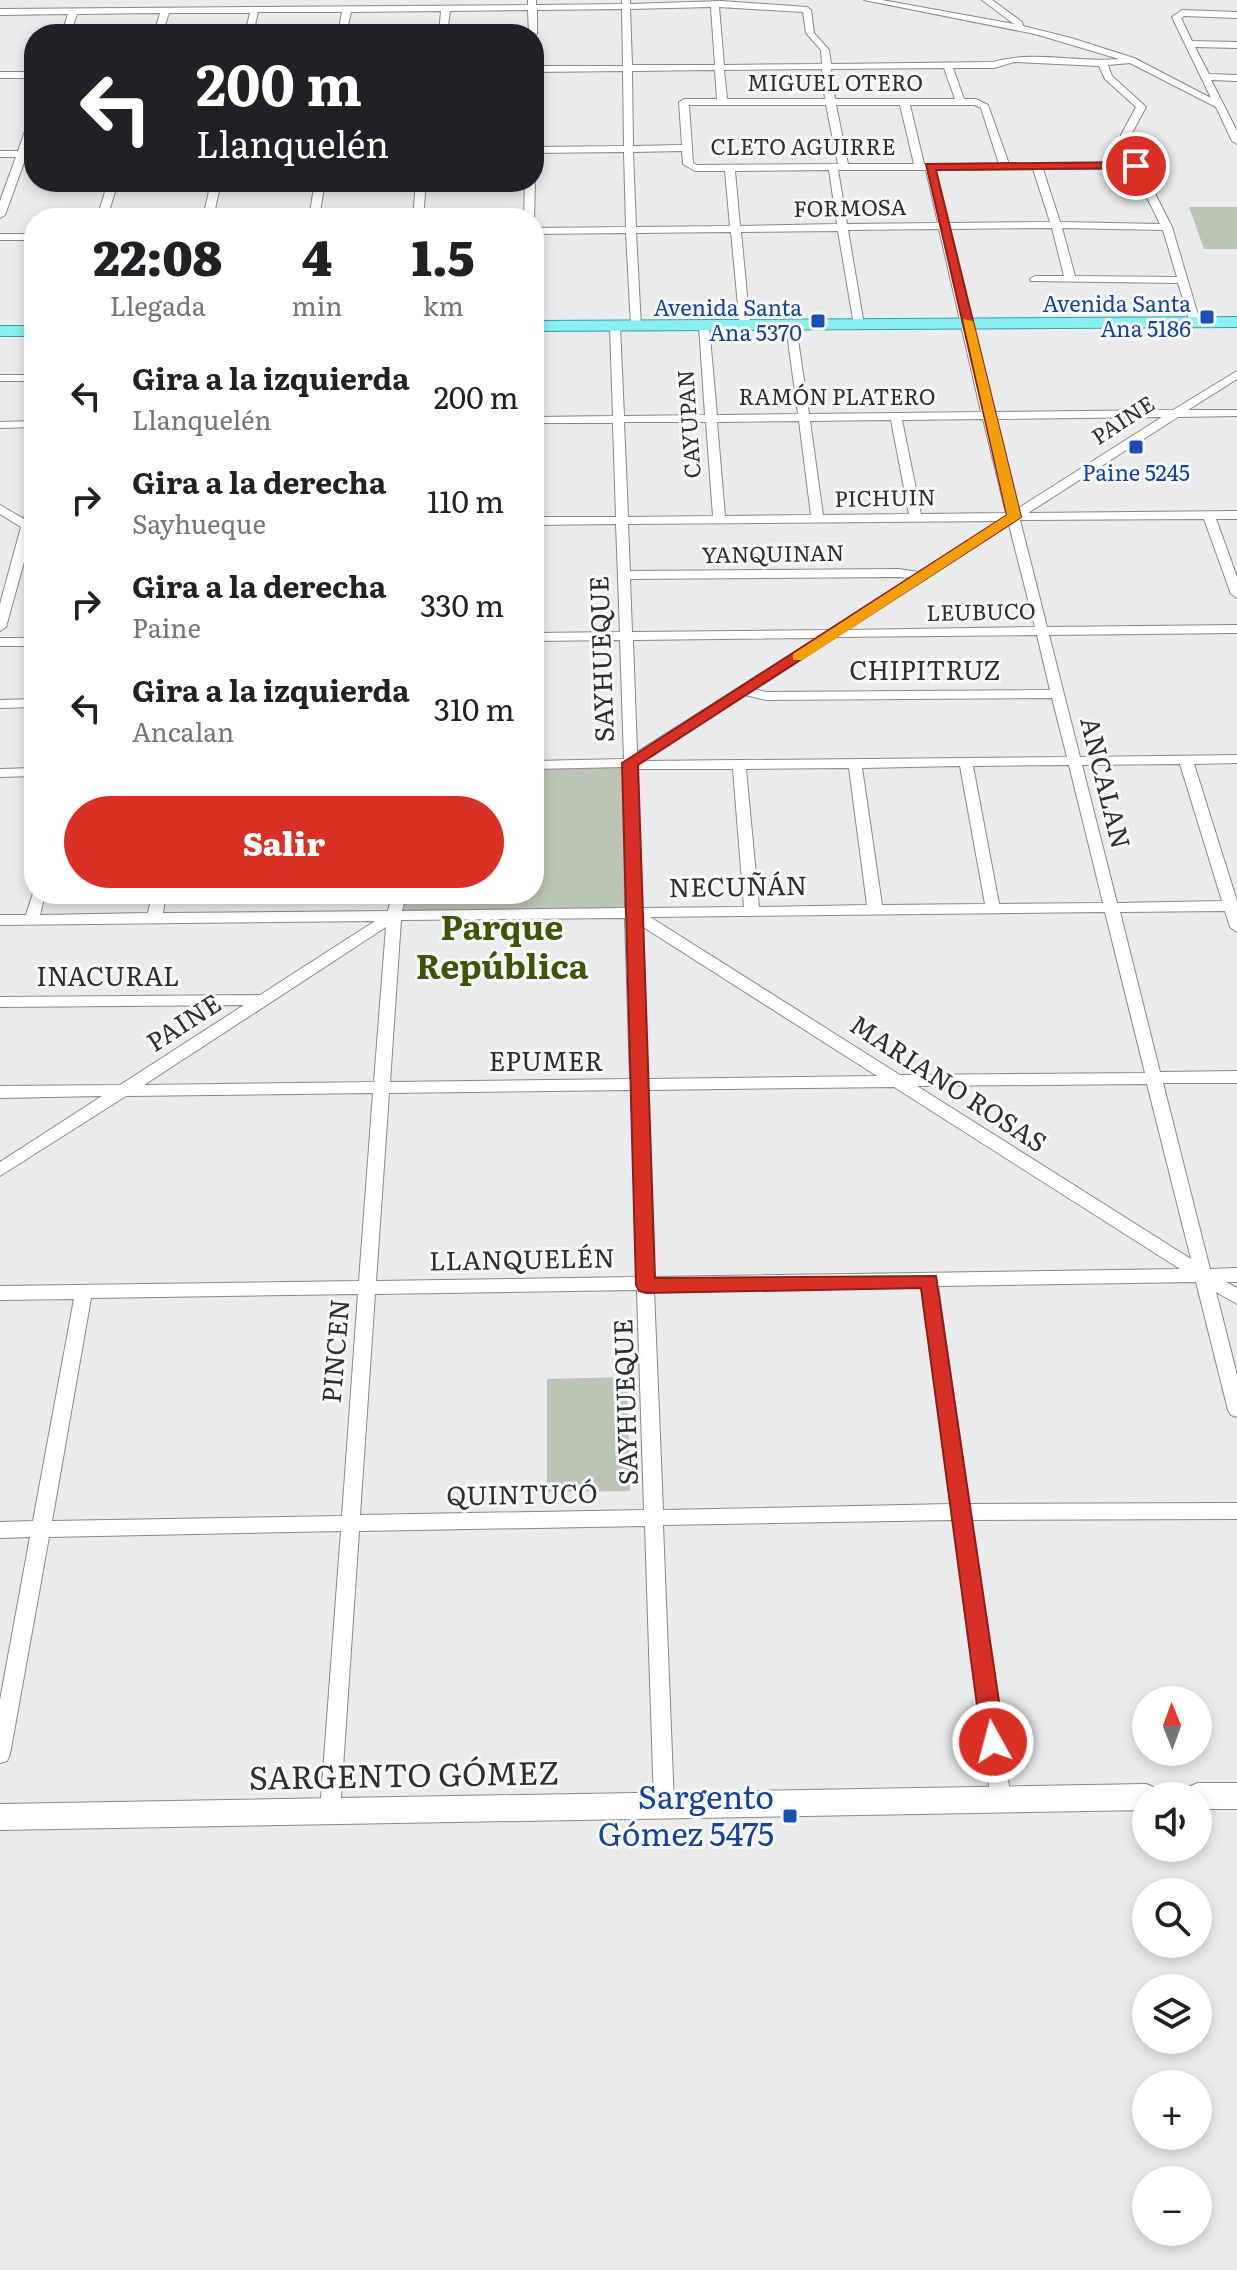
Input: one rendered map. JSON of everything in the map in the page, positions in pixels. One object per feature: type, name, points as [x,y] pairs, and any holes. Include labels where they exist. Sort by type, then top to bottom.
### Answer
[{"type":"main road","points":[[544,326],[1237,322]]},
{"type":"main road","points":[[0,331],[24,331]]},
{"type":"main road","points":[[1212,1796],[1237,1796]]},
{"type":"main road","name":"SARGENTO GÓMEZ","points":[[0,1817],[1132,1797]]},
{"type":"street","points":[[868,0],[1019,29],[1134,62],[1220,109],[1237,113]]},
{"type":"street","points":[[986,0],[1019,24],[1019,29]]},
{"type":"street","points":[[0,12],[255,9],[295,4],[347,8],[386,4],[446,7],[464,3],[730,2],[809,12],[812,37],[825,50],[842,228],[859,325]]},
{"type":"street","points":[[626,3],[628,149],[636,326]]},
{"type":"street","points":[[532,4],[533,24]]},
{"type":"street","points":[[715,4],[722,100]]},
{"type":"street","points":[[444,24],[446,7]]},
{"type":"street","points":[[344,24],[347,8]]},
{"type":"street","points":[[161,24],[166,9]]},
{"type":"street","points":[[251,24],[255,9]]},
{"type":"street","points":[[69,24],[74,10]]},
{"type":"street","points":[[1237,15],[1178,14],[1176,17],[1237,141]]},
{"type":"street","points":[[1190,44],[1237,45]]},
{"type":"street","points":[[1134,62],[1136,47]]},
{"type":"street","points":[[544,69],[994,65],[1013,59],[1134,62]]},
{"type":"street","points":[[1103,63],[1108,77],[1141,107],[1141,112],[1126,131],[1136,166],[1167,227],[1195,322]]},
{"type":"street","points":[[947,65],[960,101]]},
{"type":"street","points":[[0,75],[24,75]]},
{"type":"street","points":[[1206,77],[1237,78]]},
{"type":"street","name":"ANCALAN","points":[[904,101],[946,226],[988,416],[1237,1410]]},
{"type":"street","name":"MIGUEL OTERO","points":[[687,148],[684,102],[960,101],[976,102],[985,107],[1005,166]]},
{"type":"street","points":[[0,215],[24,148]]},
{"type":"street","name":"CLETO AGUIRRE","points":[[544,150],[687,148],[690,167],[1136,166]]},
{"type":"street","points":[[0,154],[22,154]]},
{"type":"street","points":[[1037,166],[1070,279]]},
{"type":"street","points":[[730,168],[745,326]]},
{"type":"street","name":"FORMOSA","points":[[544,231],[1056,225],[1167,227]]},
{"type":"street","points":[[0,237],[24,237]]},
{"type":"street","points":[[1035,279],[1182,280]]},
{"type":"street","name":"SAYHUEQUE","points":[[615,326],[632,913],[664,1805]]},
{"type":"street","name":"CAYUPAN","points":[[704,326],[719,519]]},
{"type":"street","points":[[791,326],[818,519]]},
{"type":"street","name":"PAINE","points":[[630,763],[1237,374]]},
{"type":"street","points":[[0,378],[24,378]]},
{"type":"street","name":"RAMÓN PLATERO","points":[[544,420],[1237,413]]},
{"type":"street","points":[[896,417],[916,518]]},
{"type":"street","points":[[0,425],[24,424]]},
{"type":"street","points":[[0,509],[24,523]]},
{"type":"street","points":[[1209,515],[1237,594]]},
{"type":"street","name":"PICHUIN","points":[[544,521],[1237,515]]},
{"type":"street","points":[[0,527],[24,528]]},
{"type":"street","points":[[0,627],[24,553]]},
{"type":"street","name":"YANQUINAN","points":[[623,575],[898,573],[923,576]]},
{"type":"street","name":"LEUBUCO","points":[[544,637],[1237,629]]},
{"type":"street","points":[[0,642],[24,642]]},
{"type":"street","name":"CHIPITRUZ","points":[[746,691],[766,696],[1058,694]]},
{"type":"street","points":[[0,704],[24,703]]},
{"type":"street","points":[[544,765],[1237,759]]},
{"type":"street","points":[[1186,760],[1234,906],[1237,927]]},
{"type":"street","points":[[855,763],[875,910]]},
{"type":"street","points":[[966,763],[993,909]]},
{"type":"street","points":[[739,765],[752,911]]},
{"type":"street","points":[[0,773],[24,772]]},
{"type":"street","points":[[32,919],[36,904]]},
{"type":"street","points":[[155,918],[157,904]]},
{"type":"street","name":"PINCEN","points":[[330,1812],[348,1524],[397,904]]},
{"type":"street","name":"NECUÑÁN","points":[[0,920],[1234,906]]},
{"type":"street","name":"MARIANO ROSAS","points":[[632,913],[1237,1297]]},
{"type":"street","name":"PAINE","points":[[0,1170],[394,915]]},
{"type":"street","name":"INACURAL","points":[[0,1002],[264,1000]]},
{"type":"street","name":"EPUMER","points":[[0,1092],[1237,1077]]},
{"type":"street","name":"LLANQUELÉN","points":[[0,1293],[1237,1275]]},
{"type":"street","points":[[929,1281],[1001,1800]]},
{"type":"street","points":[[0,1754],[84,1292]]},
{"type":"street","name":"QUINTUCÓ","points":[[0,1530],[963,1512],[1237,1511]]},
{"type":"green space","points":[[1189,207],[1237,207],[1237,249],[1204,249]]},
{"type":"green space","points":[[630,763],[632,913],[394,915],[397,904],[544,904],[544,765]]},
{"type":"green space","points":[[627,1377],[630,1491],[547,1492],[547,1379]]},
{"type":"slow traffic","points":[[798,657],[1014,517],[967,321]]},
{"type":"place","name":"Avenida Santa Ana 5186","points":[[1207,317]]},
{"type":"place","name":"Avenida Santa Ana 5370","points":[[818,321]]},
{"type":"place","name":"Paine 5245","points":[[1136,447]]},
{"type":"place","name":"Sargento Gómez 5475","points":[[790,1816]]},
{"type":"district","name":"Parque República","points":[[502,948]]},
{"type":"route","points":[[993,1742],[929,1281],[646,1285],[630,763],[1014,517],[930,167],[1136,166]]}]
